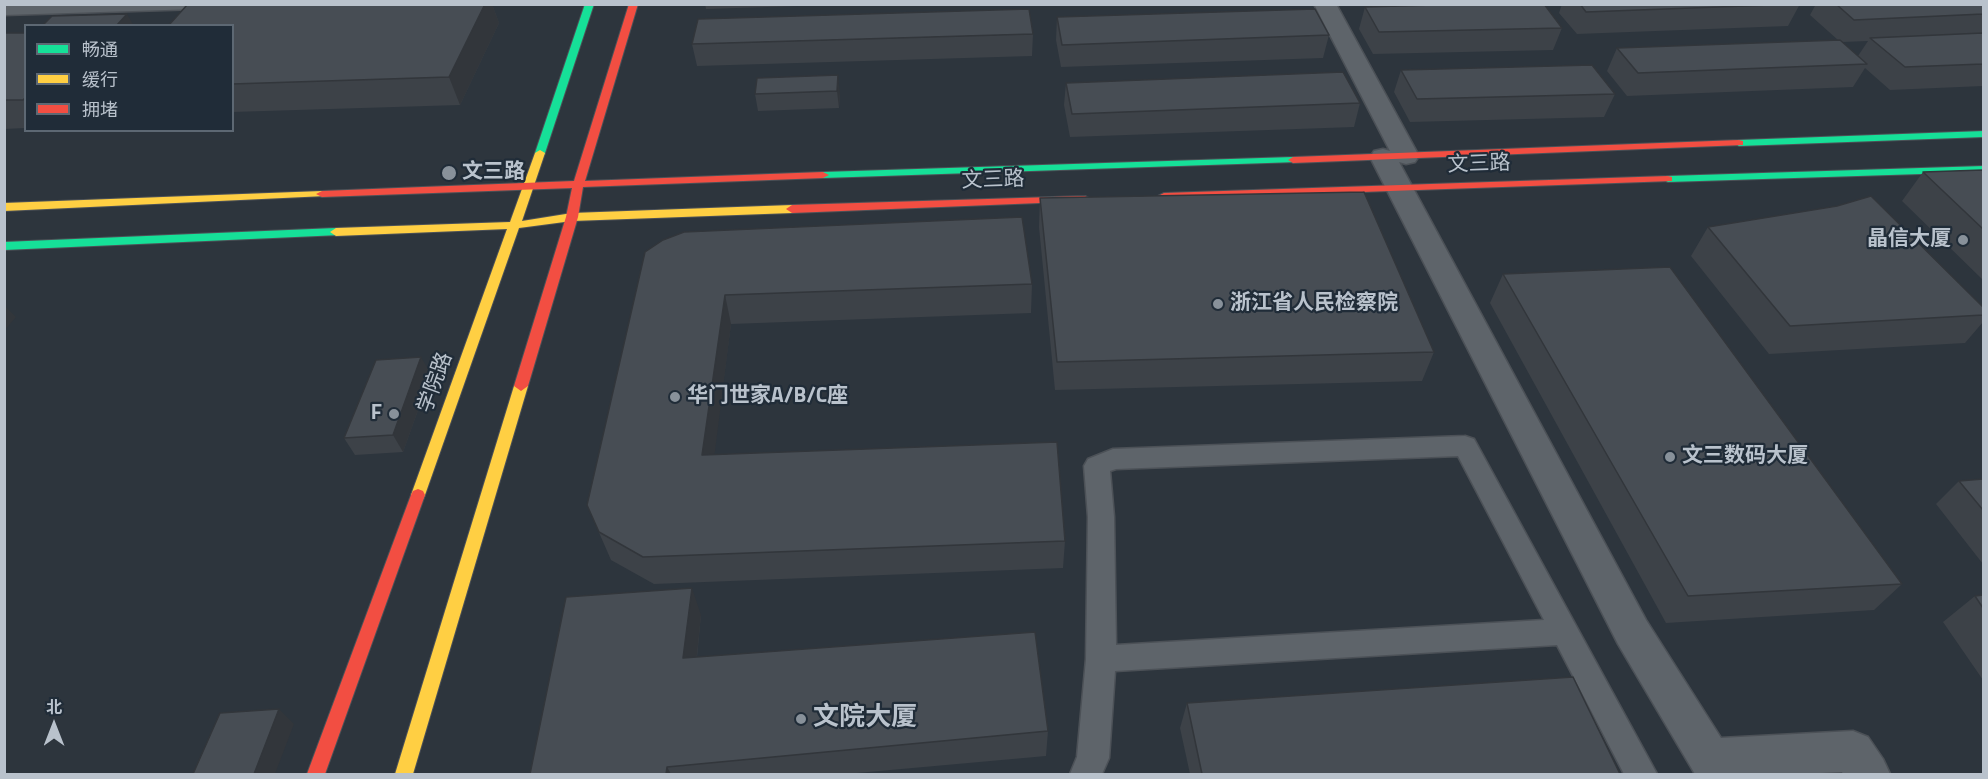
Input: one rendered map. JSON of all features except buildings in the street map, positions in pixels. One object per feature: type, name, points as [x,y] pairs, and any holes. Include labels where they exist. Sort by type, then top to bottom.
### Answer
[{"type":"main road","name":"学院路","points":[[316,774],[516,225],[590,4]]},
{"type":"main road","points":[[404,774],[572,217],[578,185],[634,4]]},
{"type":"main road","name":"文三路","points":[[1147,197],[1396,167],[1983,134]]},
{"type":"main road","name":"文三路","points":[[4,207],[528,185],[1396,167],[1983,169]]},
{"type":"main road","name":"文三路","points":[[4,246],[516,225],[572,217],[1099,199]]},
{"type":"street","points":[[1325,4],[1396,167],[1632,632],[1710,759],[1853,751],[1868,774]]},
{"type":"lane","points":[[4,10],[198,4]]},
{"type":"lane","points":[[1086,774],[1093,758],[1101,659],[1101,517],[1097,466],[1113,459],[1465,446],[1641,774]]},
{"type":"lane","points":[[1101,659],[1563,632]]},
{"type":"traffic: fast","points":[[540,153],[590,4]]},
{"type":"traffic: fast","points":[[1739,143],[1984,134]]},
{"type":"traffic: fast","points":[[823,175],[1293,160]]},
{"type":"traffic: fast","points":[[1668,179],[1984,169]]},
{"type":"traffic: fast","points":[[4,246],[336,232]]},
{"type":"traffic: slow","points":[[418,495],[540,153]]},
{"type":"traffic: slow","points":[[4,207],[322,194]]},
{"type":"traffic: slow","points":[[336,232],[516,225],[572,217],[792,209]]},
{"type":"traffic: slow","points":[[404,774],[521,386]]},
{"type":"traffic: jam","points":[[521,386],[572,217],[578,185],[634,4]]},
{"type":"traffic: jam","points":[[1293,160],[1739,143]]},
{"type":"traffic: jam","points":[[322,194],[823,175]]},
{"type":"traffic: jam","points":[[1164,196],[1668,179]]},
{"type":"traffic: jam","points":[[792,209],[1085,199]]},
{"type":"traffic: jam","points":[[316,774],[418,495]]},
{"type":"place","name":"文三路","points":[[449,173]]},
{"type":"place","name":"晶信大厦","points":[[1963,240]]},
{"type":"place","name":"浙江省人民检察院","points":[[1218,304]]},
{"type":"place","name":"华门世家A/B/C座","points":[[675,397]]},
{"type":"place","name":"F","points":[[394,414]]},
{"type":"place","name":"文三数码大厦","points":[[1670,457]]},
{"type":"place","name":"文院大厦","points":[[801,719]]}]
